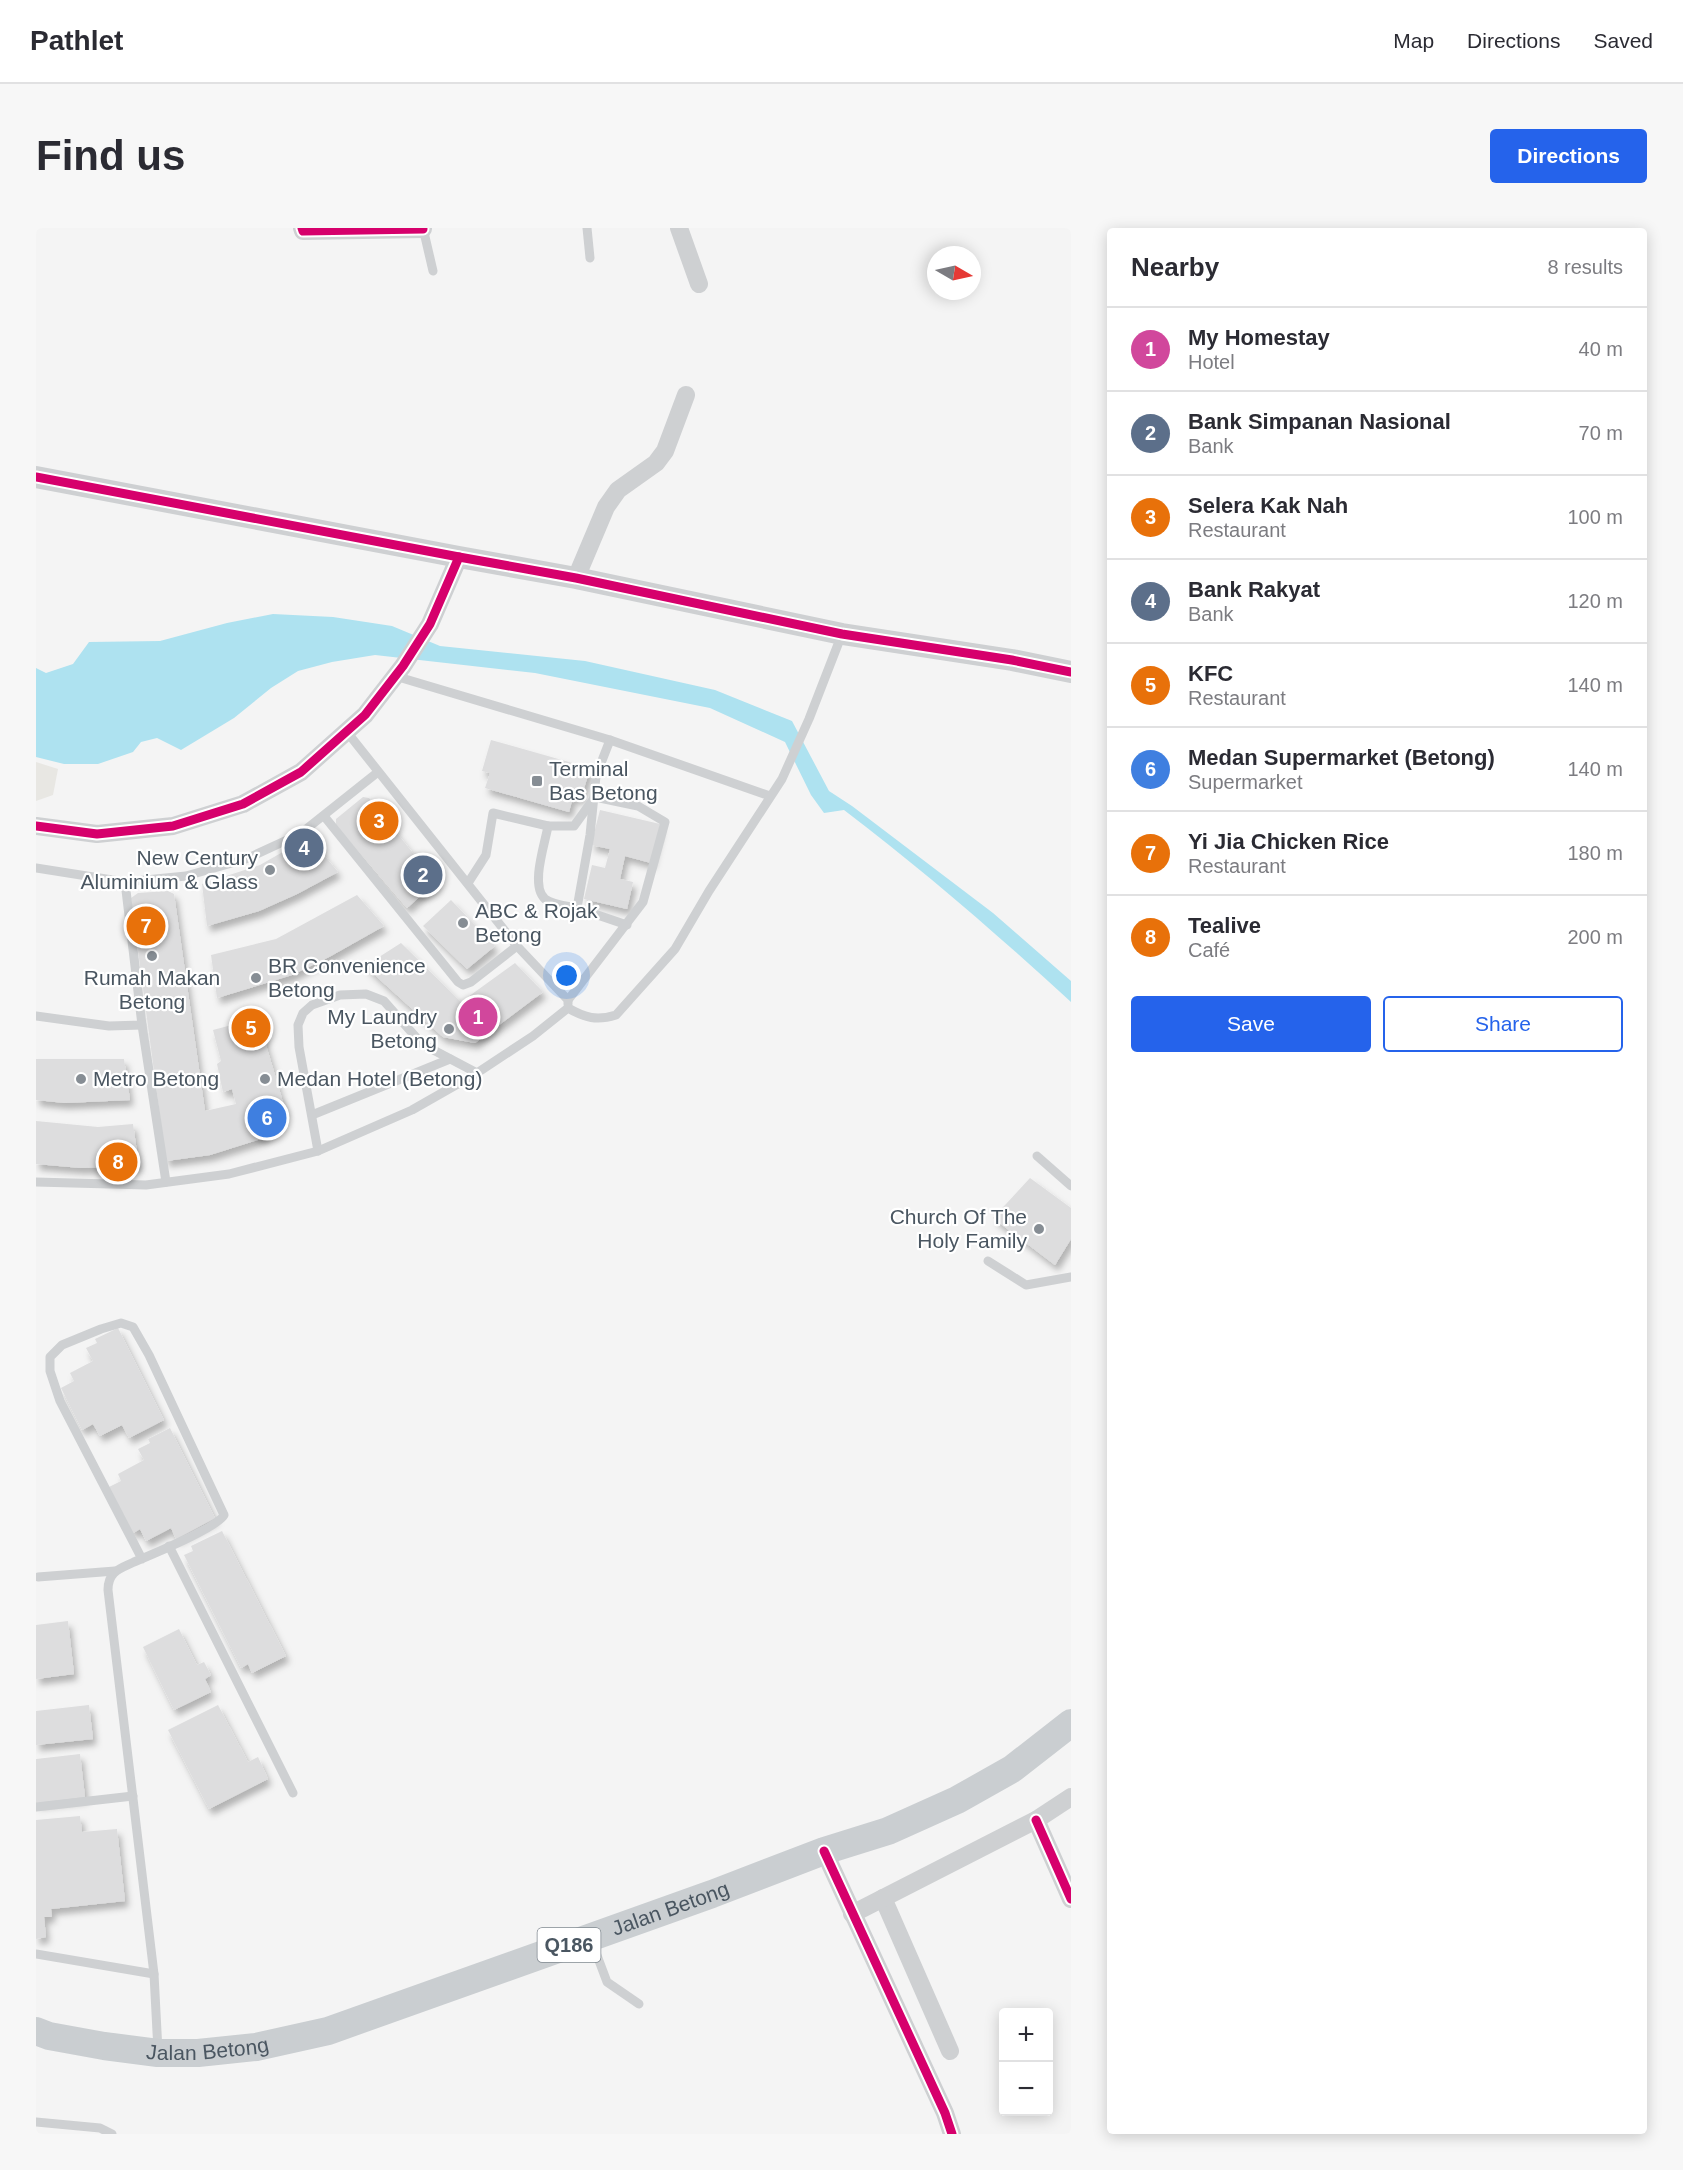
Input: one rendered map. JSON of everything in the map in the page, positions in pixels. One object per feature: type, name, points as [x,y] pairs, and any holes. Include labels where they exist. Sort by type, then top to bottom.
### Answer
[{"type":"main road","name":"Jalan Betong","points":[[36,2031],[49,2036],[104,2046],[158,2053],[198,2053],[256,2047],[328,2031],[712,1894],[824,1851],[888,1831],[957,1800],[1012,1769],[1071,1723]]},
{"type":"street","points":[[302,228],[303,231],[423,229]]},
{"type":"street","points":[[679,228],[699,284]]},
{"type":"street","points":[[576,578],[606,507],[618,490],[656,463],[665,451],[686,395]]},
{"type":"street","points":[[36,477],[459,558],[576,578],[842,634],[1012,660],[1071,672]]},
{"type":"street","points":[[36,826],[97,834],[173,826],[243,804],[301,772],[365,715],[399,671],[430,624],[459,558]]},
{"type":"street","points":[[852,1914],[1036,1820],[1071,1797]]},
{"type":"street","points":[[1036,1820],[1071,1899]]},
{"type":"street","points":[[824,1851],[945,2113],[952,2134]]},
{"type":"street","points":[[883,1898],[950,2051]]},
{"type":"lane","points":[[587,228],[590,258]]},
{"type":"lane","points":[[423,229],[433,271]]},
{"type":"lane","points":[[347,732],[518,946],[568,1004],[584,1018],[602,1019],[616,1015],[675,949],[782,779],[809,719],[842,634]]},
{"type":"lane","points":[[399,671],[610,740],[770,796]]},
{"type":"lane","points":[[577,908],[595,797],[596,776],[610,740]]},
{"type":"lane","points":[[36,868],[125,882],[186,876],[246,859],[300,834],[378,772]]},
{"type":"lane","points":[[468,883],[486,855],[493,813],[548,826],[574,825],[595,797]]},
{"type":"lane","points":[[36,1182],[147,1185],[229,1174],[318,1150],[412,1110],[532,1036],[568,1004],[643,902],[665,822],[638,806],[595,797]]},
{"type":"lane","points":[[324,816],[458,982],[463,985],[471,982],[518,946]]},
{"type":"lane","points":[[548,826],[538,880],[539,892],[547,901],[577,908],[627,925]]},
{"type":"lane","points":[[125,882],[142,1025],[166,1182]]},
{"type":"lane","points":[[318,1150],[299,1047],[298,1025],[303,1013],[312,1005],[340,995],[366,994],[384,1001],[422,1044],[477,1072]]},
{"type":"lane","points":[[36,1016],[109,1026],[142,1025]]},
{"type":"lane","points":[[312,1115],[450,1059]]},
{"type":"lane","points":[[1037,1156],[1071,1186]]},
{"type":"lane","points":[[988,1261],[1026,1285],[1071,1277]]},
{"type":"lane","points":[[38,1578],[115,1571],[142,1559],[218,1523],[224,1515],[133,1327],[121,1323],[62,1345],[50,1357],[50,1371],[60,1401],[142,1559]]},
{"type":"lane","points":[[169,1546],[293,1793]]},
{"type":"lane","points":[[115,1571],[109,1579],[108,1590],[154,1974],[158,2053]]},
{"type":"lane","points":[[36,1807],[133,1796]]},
{"type":"lane","points":[[590,1937],[607,1983],[639,2004]]},
{"type":"lane","points":[[36,1954],[154,1974]]},
{"type":"lane","points":[[36,2122],[100,2128],[112,2134]]},
{"type":"shaded area","points":[[36,762],[58,769],[53,795],[36,801]]},
{"type":"water","points":[[273,614],[333,617],[392,626],[440,646],[585,661],[715,690],[792,721],[829,791],[993,913],[1071,981],[1071,1002],[960,903],[844,810],[824,813],[811,795],[785,742],[710,708],[535,673],[375,655],[332,662],[298,671],[271,688],[234,718],[181,750],[157,738],[141,742],[133,752],[98,764],[64,764],[36,757],[36,668],[46,673],[73,664],[89,642],[160,641],[227,623]]},
{"type":"building","name":"Terminal Bas Betong","points":[[491,740],[590,768],[581,799],[573,797],[569,812],[485,788],[490,773],[482,771]]},
{"type":"building","points":[[363,797],[369,798],[436,882],[407,908],[336,825],[336,819]]},
{"type":"building","points":[[600,810],[660,824],[651,863],[625,856],[620,879],[633,882],[627,909],[584,899],[592,865],[605,868],[610,849],[591,845]]},
{"type":"building","points":[[309,837],[338,872],[259,911],[207,926],[202,884],[260,865]]},
{"type":"building","points":[[168,891],[174,894],[205,1111],[236,1104],[232,1089],[223,1092],[217,1064],[221,1061],[213,1030],[258,1018],[285,1109],[264,1138],[210,1155],[166,1161],[131,898],[138,893]]},
{"type":"building","points":[[357,895],[384,926],[292,975],[217,998],[211,955],[276,939]]},
{"type":"building","points":[[451,900],[495,946],[467,969],[423,926]]},
{"type":"building","points":[[401,943],[461,1002],[515,963],[543,992],[475,1043],[443,1037],[365,966]]},
{"type":"building","name":"Metro Betong","points":[[36,1059],[124,1059],[130,1100],[65,1103],[36,1100]]},
{"type":"building","points":[[36,1121],[98,1127],[133,1124],[139,1166],[81,1168],[36,1164]]},
{"type":"building","name":"Church Of The Holy Family","points":[[1030,1178],[1071,1208],[1071,1239],[1055,1265],[993,1218]]},
{"type":"building","points":[[118,1328],[164,1420],[129,1438],[122,1425],[100,1436],[93,1424],[82,1430],[61,1388],[74,1381],[70,1373],[93,1361],[86,1348],[97,1343],[95,1339]]},
{"type":"building","points":[[170,1428],[215,1518],[176,1539],[171,1528],[146,1541],[140,1529],[133,1533],[109,1487],[121,1481],[118,1474],[144,1460],[138,1449],[150,1443],[148,1439]]},
{"type":"building","points":[[222,1531],[286,1656],[252,1673],[248,1664],[241,1668],[184,1555],[193,1551],[191,1546]]},
{"type":"building","points":[[68,1621],[74,1674],[36,1679],[36,1625]]},
{"type":"building","points":[[179,1629],[197,1665],[204,1662],[211,1675],[205,1679],[211,1692],[174,1710],[143,1647]]},
{"type":"building","points":[[89,1705],[93,1739],[36,1745],[36,1711]]},
{"type":"building","points":[[218,1705],[248,1762],[258,1757],[268,1779],[209,1809],[168,1730]]},
{"type":"building","points":[[80,1754],[85,1797],[36,1803],[36,1759]]},
{"type":"building","points":[[80,1816],[82,1832],[117,1829],[125,1901],[51,1909],[52,1917],[44,1917],[46,1937],[36,1939],[36,1820]]},
{"type":"cycle path","points":[[302,228],[303,231],[423,229]]},
{"type":"cycle path","points":[[36,477],[576,578],[842,634],[1012,660],[1071,672]]},
{"type":"cycle path","points":[[36,826],[97,834],[173,826],[243,804],[301,772],[365,715],[403,666],[430,624],[459,557]]},
{"type":"cycle path","points":[[1036,1820],[1071,1899]]},
{"type":"cycle path","points":[[824,1851],[945,2113],[952,2134]]},
{"type":"place","name":"Terminal Bas Betong","points":[[537,781]]},
{"type":"place","name":"Selera Kak Nah","points":[[379,821]]},
{"type":"place","name":"Bank Rakyat","points":[[304,848]]},
{"type":"place","name":"New Century Aluminium & Glass","points":[[270,870]]},
{"type":"place","name":"Bank Simpanan Nasional","points":[[423,875]]},
{"type":"place","name":"ABC & Rojak Betong","points":[[463,923]]},
{"type":"place","name":"Yi Jia Chicken Rice","points":[[146,926]]},
{"type":"place","name":"Rumah Makan Betong","points":[[152,956]]},
{"type":"place","name":"BR Convenience Betong","points":[[256,978]]},
{"type":"place","name":"My Homestay","points":[[478,1017]]},
{"type":"place","name":"KFC","points":[[251,1028]]},
{"type":"place","name":"My Laundry Betong","points":[[449,1029]]},
{"type":"place","name":"Metro Betong","points":[[81,1079]]},
{"type":"place","name":"Medan Hotel (Betong)","points":[[265,1079]]},
{"type":"place","name":"Medan Supermarket (Betong)","points":[[267,1118]]},
{"type":"place","name":"Tealive","points":[[118,1162]]},
{"type":"place","name":"Church Of The Holy Family","points":[[1039,1229]]}]
